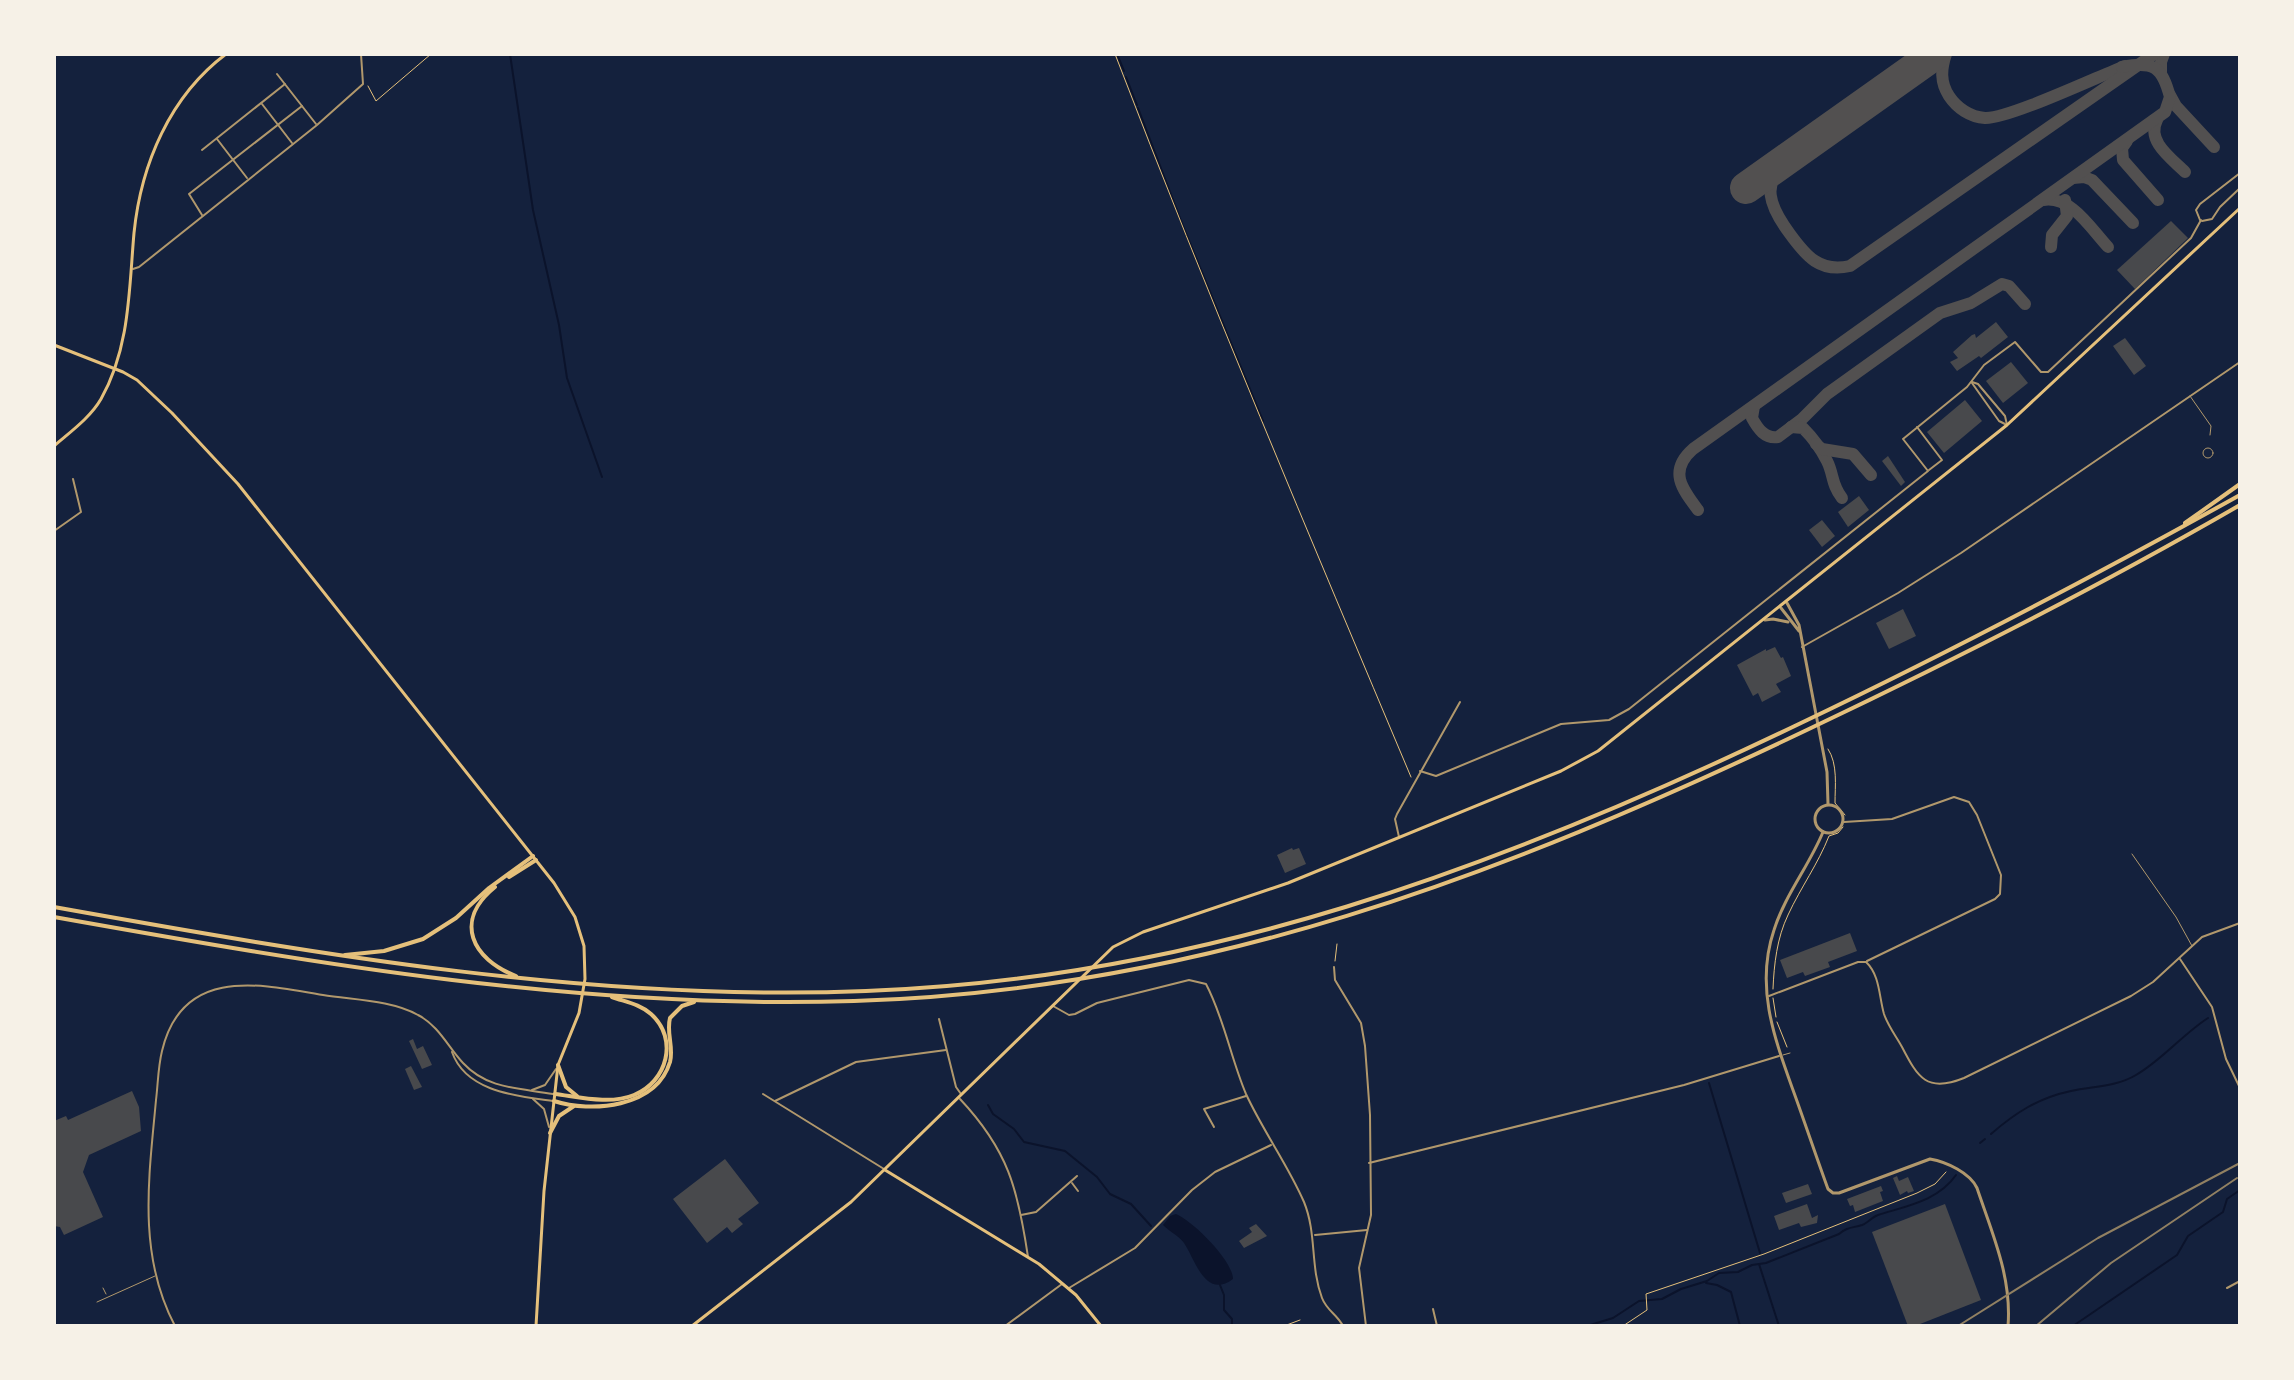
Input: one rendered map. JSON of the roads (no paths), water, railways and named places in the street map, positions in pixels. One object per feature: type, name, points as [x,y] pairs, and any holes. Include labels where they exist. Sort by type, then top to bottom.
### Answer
[{"type":"highway","points":[[2170,534],[2240,484]]},
{"type":"highway","points":[[54,907],[339,955],[522,978],[650,989],[806,993],[975,984],[1101,966],[1260,934],[1346,909],[1466,868],[1579,823],[1758,744],[1897,677],[2025,613],[2240,495]]},
{"type":"highway","points":[[54,917],[342,965],[606,995],[699,1000],[882,1000],[971,994],[1090,978],[1225,951],[1349,917],[1538,849],[1662,797],[1890,691],[2240,507]]},
{"type":"highway","points":[[339,955],[384,951],[423,939],[456,918],[489,888],[534,858]]},
{"type":"highway","points":[[522,978],[497,968],[482,955],[474,942],[472,920],[476,907],[488,893],[534,858]]},
{"type":"highway","points":[[554,1098],[615,1099],[635,1095],[654,1081],[665,1062],[667,1044],[657,1020],[643,1008],[606,995]]},
{"type":"highway","points":[[554,1098],[576,1105],[623,1103],[651,1089],[670,1063],[670,1018],[682,1006],[699,1000]]},
{"type":"highway","points":[[558,1065],[566,1087],[579,1097]]},
{"type":"highway","points":[[550,1133],[559,1116],[576,1105]]},
{"type":"main road","points":[[54,446],[97,405],[115,369],[130,299],[140,196],[161,135],[184,94],[203,72],[226,54]]},
{"type":"main road","points":[[692,1326],[822,1225],[885,1170],[1106,953],[1128,939],[1258,895],[1540,780],[1598,751],[2007,425],[2240,208]]},
{"type":"main road","points":[[54,345],[115,369],[147,388],[238,484],[563,895],[575,917],[582,938],[586,969],[581,1005],[558,1065],[540,1246],[536,1326]]},
{"type":"main road","points":[[885,1170],[1028,1257],[1062,1283],[1101,1326]]},
{"type":"street","points":[[132,269],[139,267],[317,125],[364,81],[361,54]]},
{"type":"street","points":[[277,74],[317,125]]},
{"type":"street","points":[[202,150],[285,84]]},
{"type":"street","points":[[261,103],[293,144]]},
{"type":"street","points":[[202,216],[189,194],[302,106]]},
{"type":"street","points":[[217,138],[248,179]]},
{"type":"street","points":[[2201,220],[2196,212],[2198,206],[2240,173]]},
{"type":"street","points":[[2201,220],[2211,220],[2240,188]]},
{"type":"street","points":[[1928,471],[1903,439],[2012,343],[2018,343],[2041,372],[2048,372],[2191,238],[2201,220]]},
{"type":"street","points":[[1802,647],[1946,563],[2240,362]]},
{"type":"street","points":[[1971,382],[1978,384],[2005,416],[2007,425]]},
{"type":"street","points":[[1971,382],[1999,421],[2007,425]]},
{"type":"street","points":[[1420,771],[1436,776],[1561,724],[1601,722],[1618,717],[1942,460],[1917,427]]},
{"type":"street","points":[[54,531],[81,512],[73,479]]},
{"type":"street","points":[[1787,603],[1799,631],[1827,772],[1828,804]]},
{"type":"street","points":[[1781,608],[1799,631]]},
{"type":"street","points":[[1765,620],[1791,623]]},
{"type":"street","points":[[1399,838],[1395,819],[1460,702]]},
{"type":"street","points":[[1766,997],[1858,962],[1866,962],[2000,894],[2003,885],[1977,815],[1973,806],[1963,799],[1949,798],[1892,819],[1844,822],[1834,832],[1823,832],[1816,825],[1815,816],[1819,808],[1828,804],[1840,809],[1844,822]]},
{"type":"street","points":[[1823,832],[1810,862],[1784,903],[1774,929],[1766,969],[1766,997],[1770,1023],[1830,1191],[1839,1193],[1926,1160],[1950,1166],[1970,1178],[1977,1188],[2005,1272],[2010,1301],[2008,1326]]},
{"type":"street","points":[[1866,962],[1875,974],[1885,1017],[1916,1073],[1929,1083],[1942,1084],[1964,1078],[2131,996],[2153,982],[2192,946],[2213,932],[2240,923]]},
{"type":"street","points":[[2179,958],[2212,1007],[2226,1059],[2240,1088]]},
{"type":"street","points":[[1334,967],[1335,980],[1363,1031],[1370,1115],[1371,1215],[1359,1268],[1366,1326]]},
{"type":"street","points":[[1052,1006],[1069,1015],[1075,1014],[1105,1001],[1189,980],[1201,981],[1210,991],[1247,1096],[1304,1202],[1314,1235],[1314,1267],[1321,1297],[1326,1308],[1336,1314],[1343,1326]]},
{"type":"street","points":[[175,1326],[155,1276],[147,1216],[161,1053],[172,1025],[192,1003],[220,987],[246,983],[416,1013],[438,1030],[464,1064],[482,1078],[503,1087],[554,1098]]},
{"type":"street","points":[[939,1019],[956,1087],[986,1126],[1012,1180],[1028,1257]]},
{"type":"street","points":[[451,1049],[459,1065],[479,1082],[502,1092],[532,1099],[554,1098]]},
{"type":"street","points":[[775,1101],[856,1062],[946,1050]]},
{"type":"street","points":[[1369,1163],[1607,1105],[1781,1056]]},
{"type":"street","points":[[527,1091],[545,1085],[558,1065]]},
{"type":"street","points":[[763,1094],[885,1170]]},
{"type":"street","points":[[1214,1127],[1204,1109],[1247,1096]]},
{"type":"street","points":[[532,1099],[544,1109],[550,1133]]},
{"type":"street","points":[[1068,1289],[1135,1248],[1192,1190],[1215,1172],[1272,1145]]},
{"type":"street","points":[[1020,1215],[1036,1212],[1077,1176]]},
{"type":"street","points":[[1071,1182],[1078,1191]]},
{"type":"street","points":[[1314,1235],[1367,1230]]},
{"type":"street","points":[[2227,1288],[2240,1281]]},
{"type":"street","points":[[1005,1326],[1062,1283]]},
{"type":"street","points":[[1433,1309],[1437,1326]]},
{"type":"lane","points":[[2190,396],[2211,426],[2210,435]]},
{"type":"lane","points":[[2132,854],[2176,917],[2192,946]]},
{"type":"lane","points":[[1781,1056],[1790,1053]]},
{"type":"lane","points":[[97,1302],[155,1276]]},
{"type":"lane","points":[[103,1288],[108,1297]]},
{"type":"water","points":[[1176,1214],[1211,1242],[1226,1262],[1233,1279],[1215,1284],[1202,1275],[1184,1243],[1163,1225]]},
{"type":"waterway","points":[[510,54],[533,210],[559,325],[567,378],[602,477]]},
{"type":"waterway","points":[[1117,54],[1124,71]]},
{"type":"waterway","points":[[1126,77],[1137,105]]},
{"type":"waterway","points":[[1138,108],[1263,421]]},
{"type":"waterway","points":[[1991,1134],[2038,1102],[2136,1075],[2208,1018]]},
{"type":"waterway","points":[[1709,1083],[1760,1253]]},
{"type":"waterway","points":[[988,1105],[993,1114],[1014,1129],[1024,1142],[1065,1151],[1097,1177],[1110,1194],[1131,1204],[1151,1226]]},
{"type":"waterway","points":[[1980,1143],[1985,1139]]},
{"type":"waterway","points":[[1587,1326],[1613,1318],[1639,1301],[1662,1299],[1719,1273],[1738,1272],[1766,1263],[1864,1224],[1878,1215],[1931,1197],[1956,1175]]},
{"type":"waterway","points":[[2073,1326],[2177,1255],[2188,1236],[2223,1212],[2227,1199],[2240,1190]]},
{"type":"waterway","points":[[1759,1264],[1779,1326]]},
{"type":"waterway","points":[[1706,1283],[1731,1292],[1740,1326]]},
{"type":"waterway","points":[[1220,1285],[1224,1310],[1232,1319],[1232,1326]]},
{"type":"railway","points":[[1958,1326],[2098,1238],[2240,1163]]},
{"type":"railway","points":[[2036,1326],[2111,1263],[2237,1178]]}]
